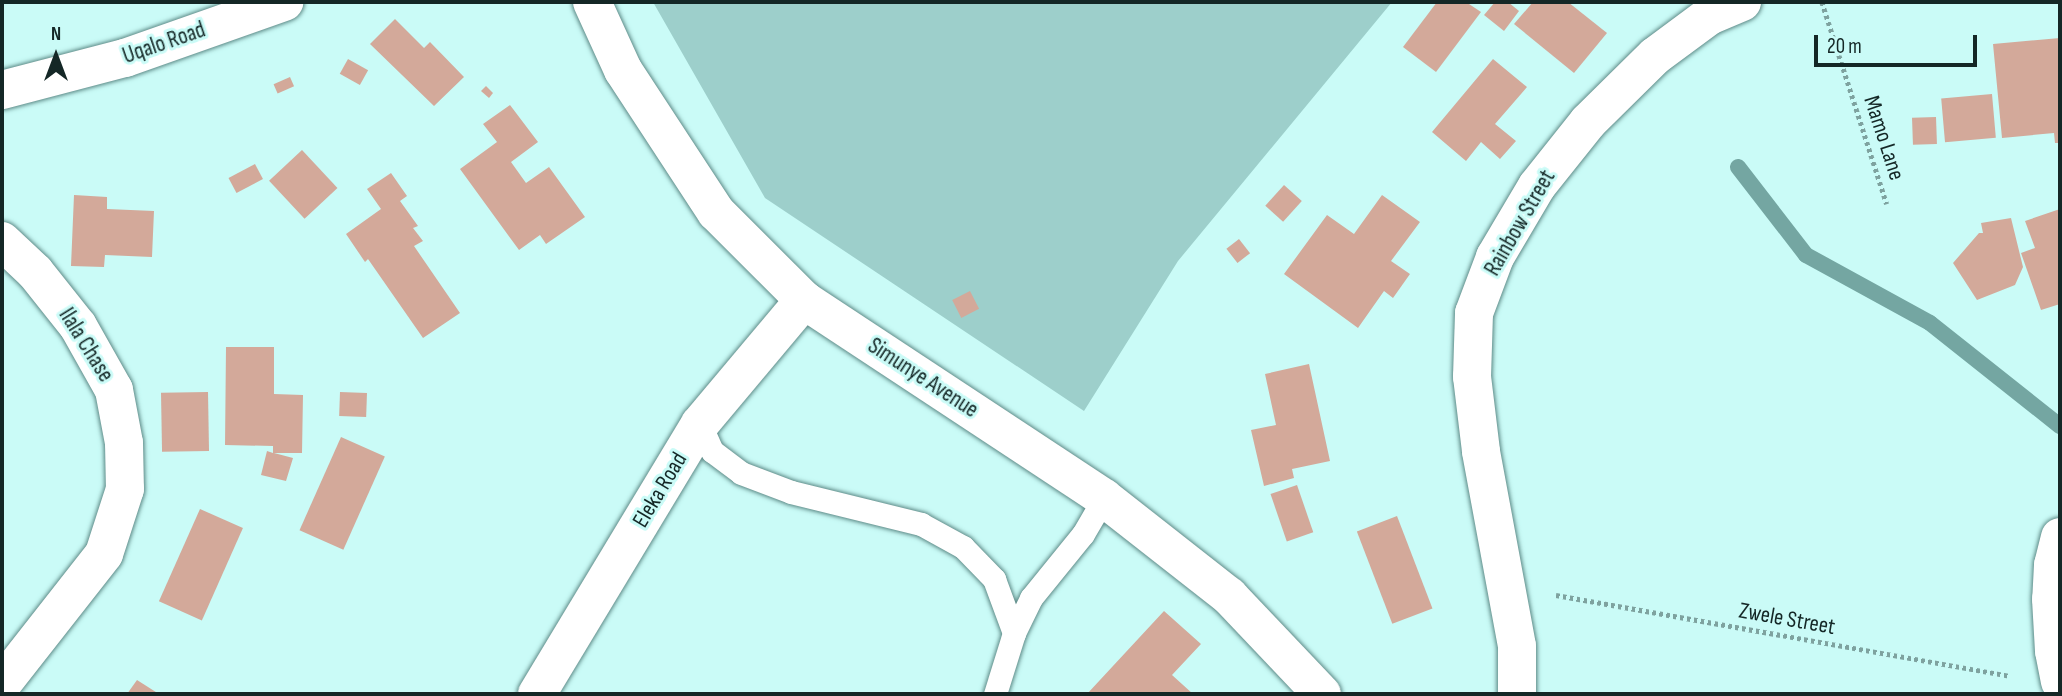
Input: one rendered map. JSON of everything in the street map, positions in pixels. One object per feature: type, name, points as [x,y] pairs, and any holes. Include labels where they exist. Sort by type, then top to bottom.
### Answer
[{"type":"street","name":"Uqalo Road","points":[[2,90],[125,58],[284,2]]},
{"type":"street","name":"Simunye Avenue","points":[[592,2],[623,70],[716,212],[804,300],[1104,498],[1229,596],[1322,694]]},
{"type":"street","name":"Rainbow Street","points":[[1517,694],[1517,646],[1480,451],[1472,377],[1474,313],[1495,257],[1537,186],[1588,122],[1655,56],[1709,16],[1742,2]]},
{"type":"street","name":"Ilala Chase","points":[[2,241],[35,272],[78,326],[114,390],[124,443],[125,489],[104,554],[2,684]]},
{"type":"street","name":"Eleka Road","points":[[537,694],[700,424],[804,300]]},
{"type":"street","points":[[2060,537],[2053,565],[2051,599],[2054,651],[2060,681]]},
{"type":"lane","points":[[700,424],[712,451],[741,473],[791,492],[921,524],[963,547],[995,579],[1014,633]]},
{"type":"lane","points":[[995,694],[1014,633],[1031,598],[1083,534],[1104,498]]},
{"type":"path","name":"Mamo Lane","points":[[1822,2],[1887,204]]},
{"type":"path","name":"Zwele Street","points":[[1507,587],[2020,678]]},
{"type":"shaded area","points":[[653,2],[1392,2],[1178,261],[1084,411],[765,198]]},
{"type":"building","points":[[1437,2],[1466,2],[1481,12],[1436,72],[1403,47]]},
{"type":"building","points":[[1495,2],[1508,2],[1519,11],[1504,31],[1484,15]]},
{"type":"building","points":[[1533,2],[1568,2],[1607,33],[1574,73],[1514,24]]},
{"type":"building","points":[[395,19],[424,48],[430,42],[464,77],[434,106],[370,44]]},
{"type":"building","points":[[2060,38],[2060,143],[2055,143],[2054,133],[2002,138],[1993,44]]},
{"type":"building","points":[[348,59],[368,70],[360,85],[340,74]]},
{"type":"building","points":[[1493,59],[1527,87],[1495,124],[1516,141],[1500,159],[1481,142],[1466,161],[1432,132]]},
{"type":"building","points":[[290,77],[294,86],[278,93],[274,84]]},
{"type":"building","points":[[486,86],[493,93],[489,98],[481,91]]},
{"type":"building","points":[[1992,94],[1996,138],[1945,142],[1941,98]]},
{"type":"building","points":[[510,105],[538,142],[511,162],[526,183],[549,167],[585,217],[546,244],[540,235],[519,250],[460,169],[497,142],[483,124]]},
{"type":"building","points":[[1936,117],[1937,144],[1913,145],[1912,118]]},
{"type":"building","points":[[302,150],[337,188],[305,219],[269,181]]},
{"type":"building","points":[[255,164],[263,179],[236,193],[229,178]]},
{"type":"building","points":[[391,173],[407,196],[400,201],[418,226],[413,228],[423,241],[414,246],[460,313],[423,338],[368,259],[365,262],[346,234],[381,209],[367,189]]},
{"type":"building","points":[[1284,185],[1302,201],[1283,222],[1265,206]]},
{"type":"building","points":[[74,195],[107,197],[107,209],[154,211],[152,257],[105,255],[104,267],[71,266]]},
{"type":"building","points":[[1382,195],[1420,222],[1391,261],[1410,274],[1393,298],[1384,291],[1358,328],[1284,274],[1327,215],[1354,234]]},
{"type":"building","points":[[2060,209],[2060,304],[2041,310],[2021,253],[2035,248],[2025,221]]},
{"type":"building","points":[[2011,218],[2023,267],[2015,285],[1977,300],[1953,263],[1979,233],[1983,233],[1981,223]]},
{"type":"building","points":[[1239,239],[1250,253],[1237,263],[1226,249]]},
{"type":"building","points":[[970,291],[979,309],[961,318],[952,300]]},
{"type":"building","points":[[226,347],[274,347],[274,394],[303,395],[302,453],[274,453],[293,458],[286,481],[261,475],[267,451],[273,453],[273,446],[225,445]]},
{"type":"building","points":[[1309,364],[1330,461],[1292,469],[1294,478],[1264,486],[1251,430],[1276,425],[1265,374]]},
{"type":"building","points":[[208,392],[209,451],[162,452],[161,393]]},
{"type":"building","points":[[340,392],[367,393],[366,417],[339,416]]},
{"type":"building","points":[[341,437],[385,457],[343,550],[300,530]]},
{"type":"building","points":[[1297,485],[1313,532],[1287,541],[1271,494]]},
{"type":"building","points":[[200,509],[243,528],[202,620],[159,601]]},
{"type":"building","points":[[1397,516],[1432,608],[1392,624],[1357,531]]},
{"type":"building","points":[[1164,611],[1201,644],[1172,675],[1193,694],[1087,694]]},
{"type":"building","points":[[137,680],[159,694],[127,694]]},
{"type":"waterway","points":[[1738,167],[1806,255],[1930,323],[2060,426]]}]
